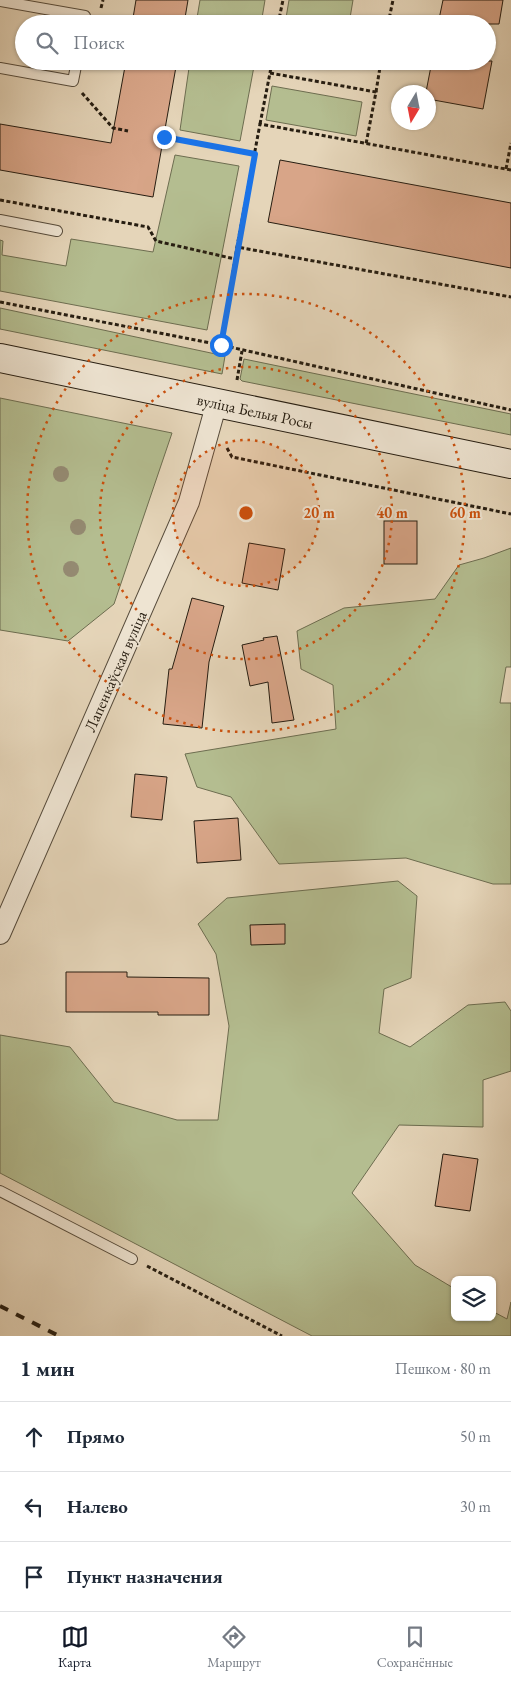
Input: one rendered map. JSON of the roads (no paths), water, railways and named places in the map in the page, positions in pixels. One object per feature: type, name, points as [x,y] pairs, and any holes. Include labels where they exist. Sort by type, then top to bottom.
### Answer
[{"type":"main road","name":"вуліца Белыя Росы","points":[[0,358],[226,393],[511,464]]},
{"type":"street","name":"Лапенкаўская вуліца","points":[[0,934],[189,502],[226,393]]},
{"type":"lane","points":[[0,1],[79,15]]},
{"type":"lane","points":[[0,68],[73,81],[75,70]]},
{"type":"lane","points":[[0,220],[57,231]]},
{"type":"lane","points":[[0,1191],[132,1259]]},
{"type":"railway","points":[[0,1306],[59,1336]]}]
